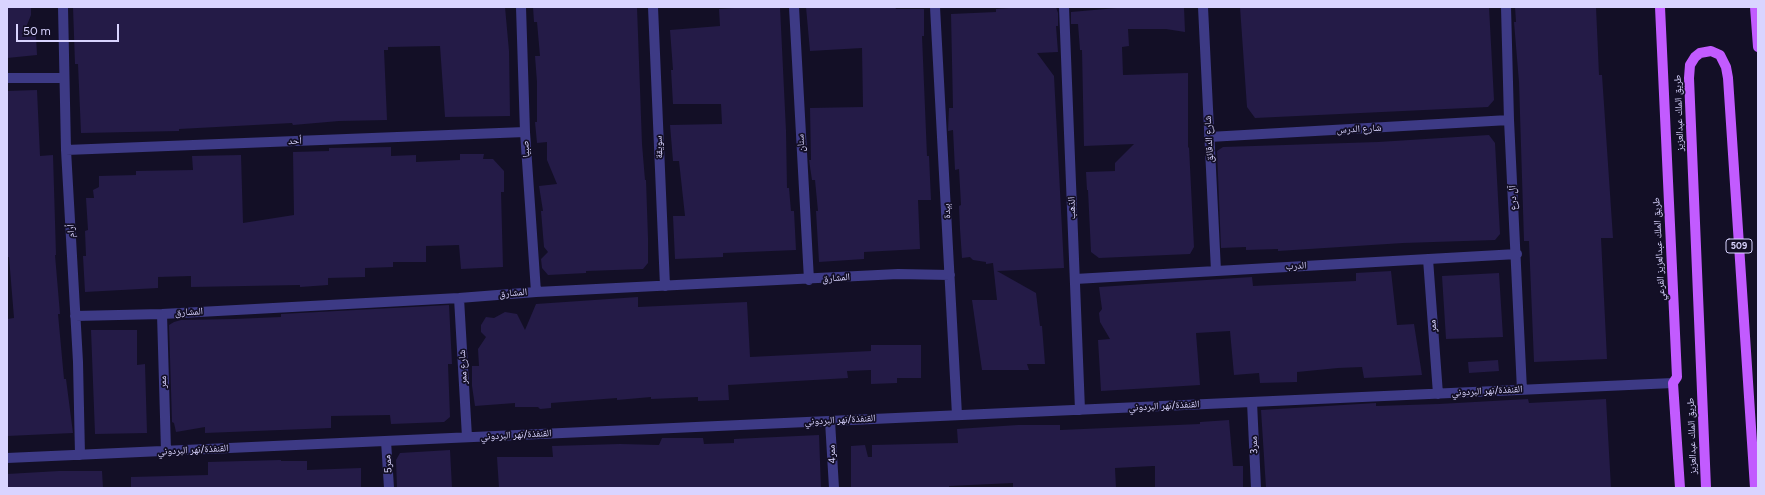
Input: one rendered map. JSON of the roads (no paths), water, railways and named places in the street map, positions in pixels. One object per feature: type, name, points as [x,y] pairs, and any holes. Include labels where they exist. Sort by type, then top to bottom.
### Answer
[{"type":"main road","name":"طريق الملك عبدالعزيز الفرعي","points":[[1660,7],[1677,377],[1673,383],[1680,488]]},
{"type":"main road","points":[[1755,7],[1758,47]]},
{"type":"main road","name":"طريق الملك عبدالعزيز","points":[[1706,488],[1689,78],[1690,65],[1695,57],[1700,53],[1711,51],[1720,55],[1726,67],[1728,78],[1755,488]]},
{"type":"street","name":"أرام","points":[[63,7],[66,150],[75,316],[80,455]]},
{"type":"street","name":"صبيا","points":[[521,7],[525,132],[536,292]]},
{"type":"street","name":"سويقة","points":[[653,7],[665,286]]},
{"type":"street","name":"سنان","points":[[794,7],[808,280]]},
{"type":"street","name":"بيدة","points":[[935,7],[957,415]]},
{"type":"street","name":"الذهب","points":[[1064,7],[1080,410]]},
{"type":"street","name":"شارع الدقائق","points":[[1203,7],[1216,271]]},
{"type":"street","name":"آل درع","points":[[1506,7],[1509,120],[1522,390]]},
{"type":"street","points":[[7,78],[64,78]]},
{"type":"street","name":"شارع الدرس","points":[[1209,137],[1509,120]]},
{"type":"street","name":"أحد","points":[[66,150],[525,132]]},
{"type":"street","name":"الدرب","points":[[1075,279],[1516,254]]},
{"type":"street","name":"ممر","points":[[1428,259],[1438,394]]},
{"type":"street","name":"المشارق","points":[[75,316],[162,314],[459,298],[536,292],[808,280],[898,274],[950,275]]},
{"type":"street","name":"شارع ممر","points":[[459,298],[467,437]]},
{"type":"street","name":"ممر","points":[[162,314],[166,451]]},
{"type":"street","name":"القنفذة/نهر البردوني","points":[[7,458],[1673,383]]},
{"type":"street","name":"ممر3","points":[[1252,402],[1256,488]]},
{"type":"street","name":"ممر4","points":[[830,421],[834,488]]},
{"type":"street","name":"ممر5","points":[[386,441],[389,488]]}]
